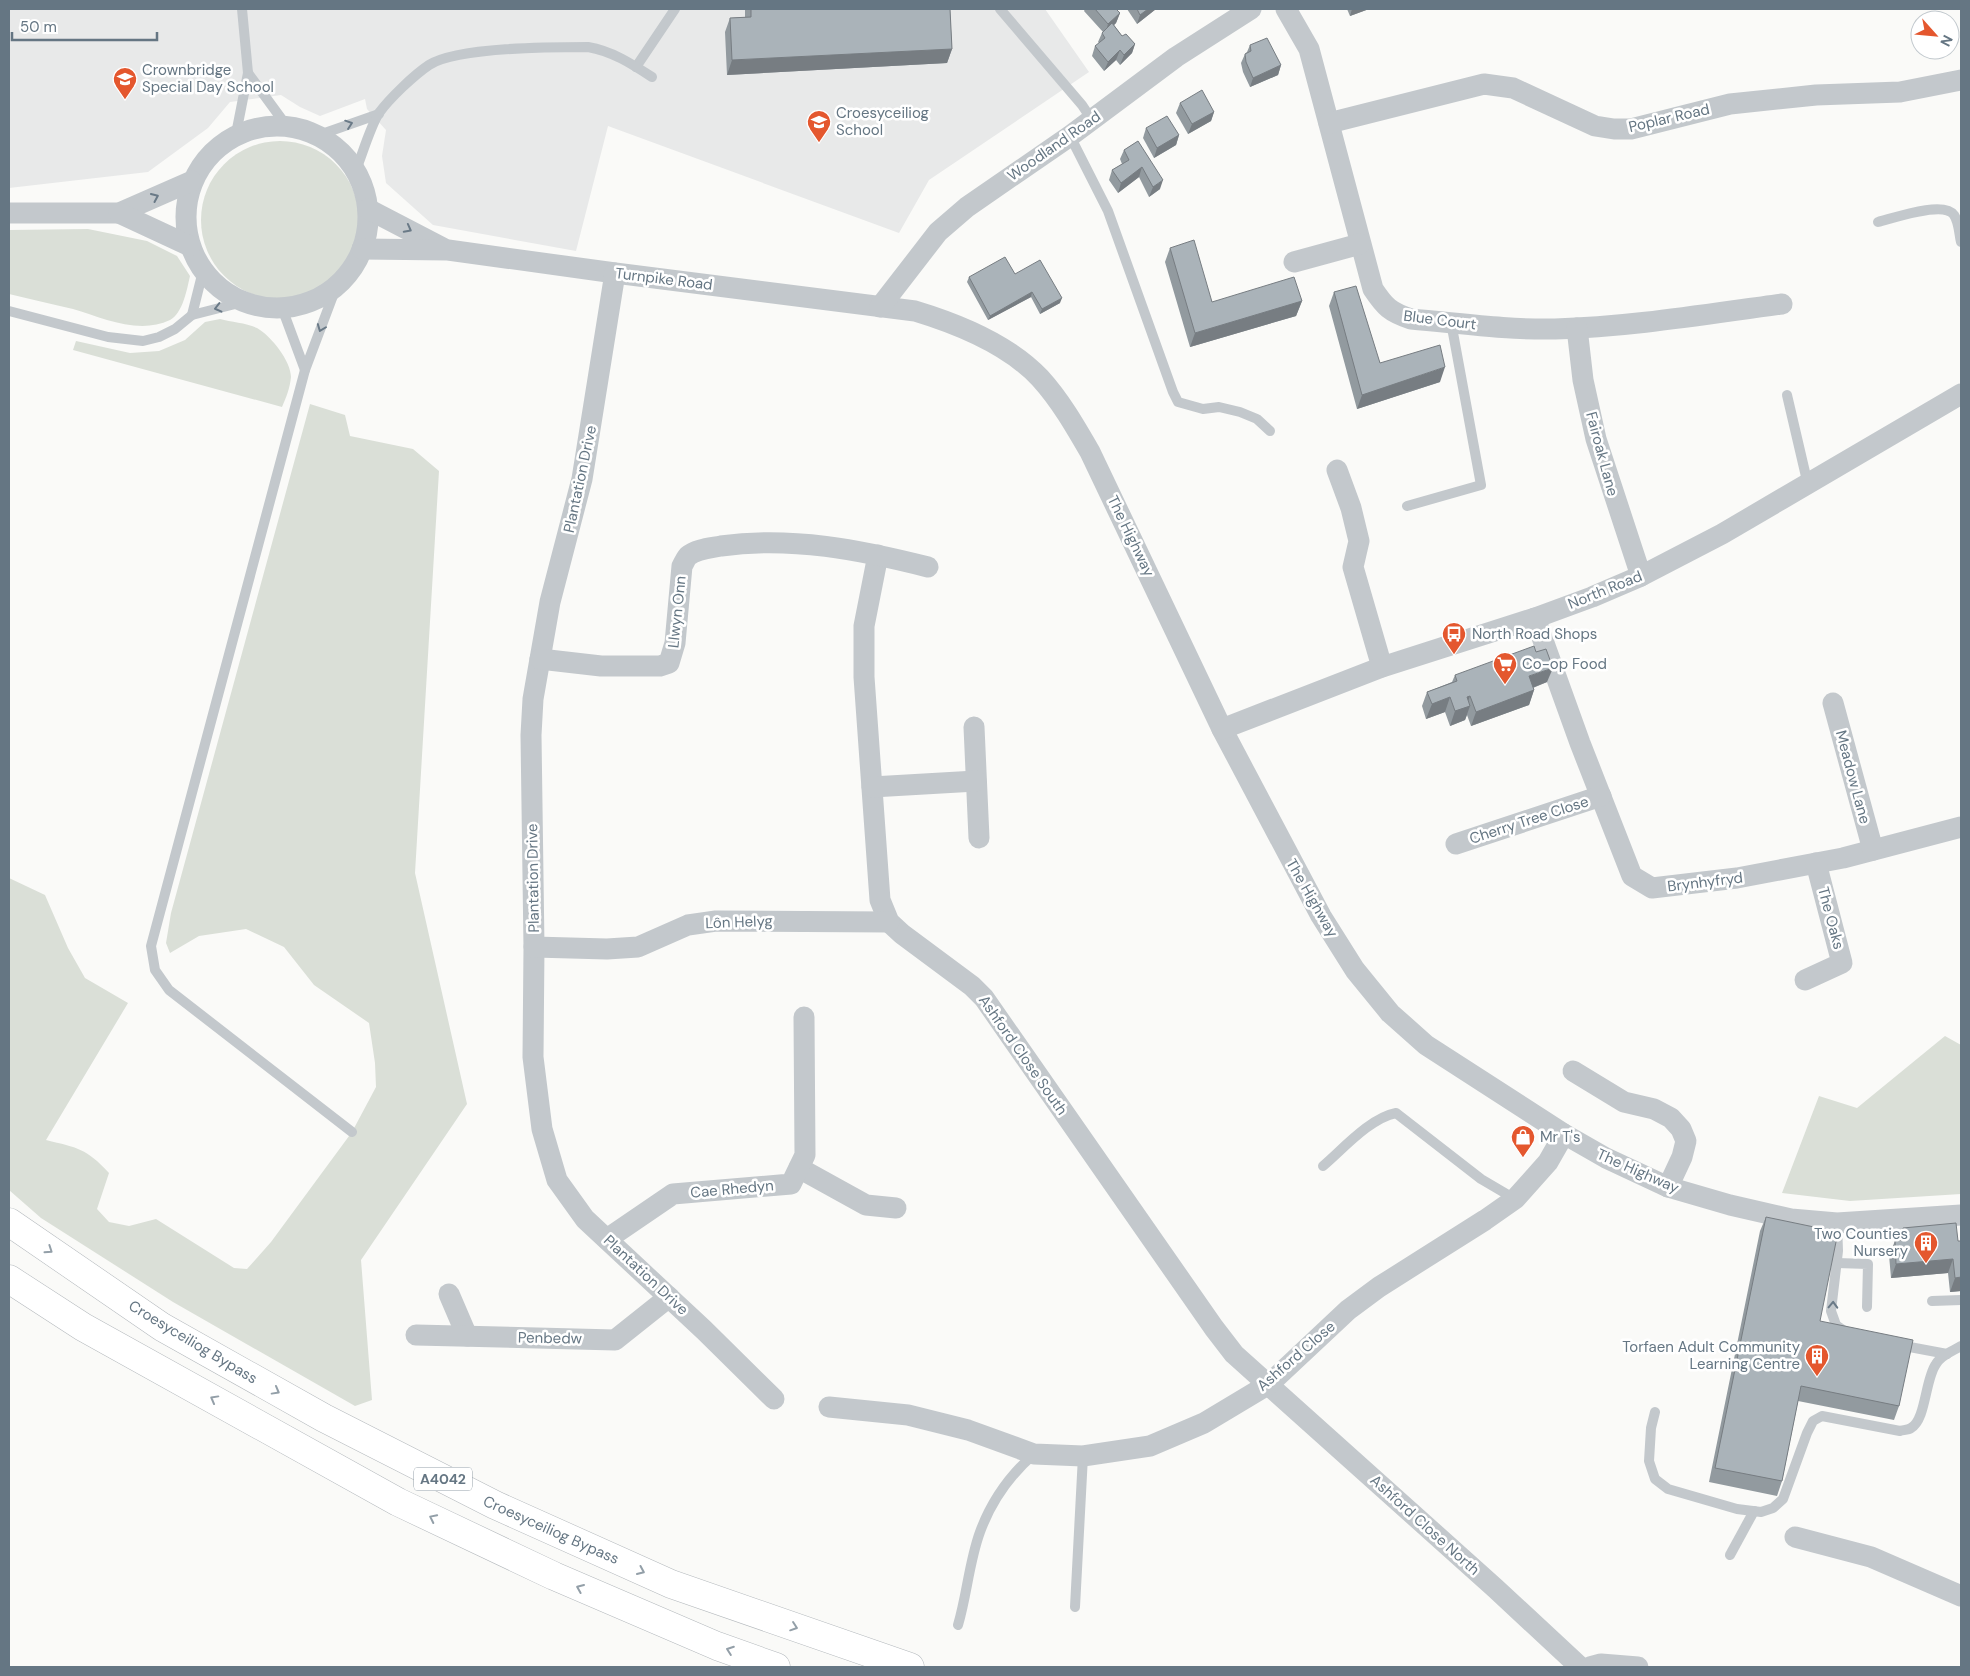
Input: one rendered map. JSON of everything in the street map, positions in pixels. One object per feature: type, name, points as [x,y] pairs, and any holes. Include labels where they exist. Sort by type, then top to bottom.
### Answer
[{"type":"highway","name":"Croesyceiliog Bypass","points":[[9,1222],[162,1326],[324,1418],[495,1505],[671,1584],[910,1667]]},
{"type":"highway","name":"A4042","points":[[9,1279],[83,1327],[398,1502],[554,1576],[717,1646],[776,1667]]},
{"type":"street","name":"Woodland Road","points":[[880,307],[938,232],[967,207],[1070,136],[1176,58],[1251,9]]},
{"type":"street","name":"Blue Court","points":[[1286,9],[1309,49],[1373,288],[1382,303],[1394,314],[1411,319],[1529,329],[1577,328],[1612,326],[1782,304]]},
{"type":"street","name":"Poplar Road","points":[[1329,122],[1484,84],[1513,88],[1595,126],[1631,129],[1730,104],[1816,95],[1900,92],[1961,80]]},
{"type":"street","points":[[286,125],[303,128],[319,135],[340,150],[356,170],[364,189],[368,209],[367,229],[362,249],[352,269],[337,286],[314,300],[302,305],[282,308],[262,307],[243,302],[221,290],[203,271],[190,246],[185,224],[186,202],[192,181],[203,162],[213,151],[236,134],[261,126],[286,125]]},
{"type":"street","points":[[9,213],[119,213],[192,181]]},
{"type":"street","name":"Turnpike Road","points":[[368,209],[448,250]]},
{"type":"street","points":[[119,213],[190,246]]},
{"type":"street","points":[[1294,262],[1360,244]]},
{"type":"street","name":"Turnpike Road","points":[[362,249],[448,250],[615,274],[880,307]]},
{"type":"street","name":"Plantation Drive","points":[[615,274],[582,479],[550,602],[533,699],[531,735],[534,947],[533,1057],[542,1129],[557,1180],[585,1219],[774,1399]]},
{"type":"street","name":"The Highway","points":[[880,307],[915,312],[949,322],[978,335],[1013,356],[1039,378],[1067,413],[1090,452],[1222,729],[1321,916],[1355,970],[1390,1013],[1426,1045],[1564,1134],[1606,1158],[1668,1187],[1730,1205],[1791,1219],[1837,1223],[1961,1215]]},
{"type":"street","name":"Fairoak Lane","points":[[1577,328],[1583,380],[1596,439],[1641,576]]},
{"type":"street","name":"North Road","points":[[1222,729],[1382,667],[1535,618],[1641,576],[1722,534],[1958,402]]},
{"type":"street","points":[[1337,470],[1351,508],[1359,541],[1353,567],[1382,667]]},
{"type":"street","name":"Llwyn Onn","points":[[540,659],[601,666],[660,666],[669,663],[675,643],[682,566],[688,556],[700,551],[748,542],[825,546],[878,555],[928,567]]},
{"type":"street","points":[[878,555],[864,626],[864,677],[880,900],[888,922]]},
{"type":"street","name":"Brynhyfryd","points":[[1535,618],[1632,876],[1652,888],[1737,878],[1816,863],[1961,827]]},
{"type":"street","name":"Meadow Lane","points":[[1833,703],[1873,850]]},
{"type":"street","points":[[974,727],[979,838]]},
{"type":"street","points":[[872,787],[976,781]]},
{"type":"street","name":"Cherry Tree Close","points":[[1456,844],[1601,796]]},
{"type":"street","name":"The Oaks","points":[[1805,980],[1842,963],[1816,863]]},
{"type":"street","name":"Lôn Helyg","points":[[534,947],[607,949],[638,947],[688,925],[716,921],[888,922]]},
{"type":"street","name":"Ashford Close South","points":[[888,922],[972,986],[984,998],[1214,1328],[1234,1354],[1269,1384]]},
{"type":"street","name":"Cae Rhedyn","points":[[607,1239],[673,1194],[791,1184],[806,1155],[804,1017]]},
{"type":"street","points":[[1573,1071],[1624,1102],[1654,1109],[1670,1118],[1681,1129],[1686,1142],[1682,1157],[1668,1187]]},
{"type":"street","name":"Ashford Close","points":[[829,1407],[908,1415],[968,1430],[1034,1454],[1083,1456],[1150,1446],[1204,1424],[1269,1384],[1348,1310],[1379,1287],[1515,1199],[1548,1162],[1564,1134]]},
{"type":"street","points":[[799,1168],[866,1205],[896,1208]]},
{"type":"street","points":[[449,1294],[467,1336]]},
{"type":"street","name":"Penbedw","points":[[416,1335],[615,1340],[669,1297]]},
{"type":"street","name":"Ashford Close North","points":[[1269,1384],[1580,1667]]},
{"type":"street","points":[[1795,1537],[1871,1558],[1961,1596]]},
{"type":"street","points":[[1590,1667],[1601,1664],[1638,1667]]},
{"type":"lane","points":[[236,134],[248,73],[242,9]]},
{"type":"lane","points":[[636,67],[674,9]]},
{"type":"lane","points":[[1000,9],[1082,105],[1092,120]]},
{"type":"lane","points":[[356,170],[379,114],[410,80],[430,64],[453,56],[507,50],[588,47],[608,52],[652,77]]},
{"type":"lane","points":[[248,73],[286,125]]},
{"type":"lane","points":[[319,135],[379,114]]},
{"type":"lane","points":[[1070,136],[1108,211],[1178,402],[1203,409],[1220,407],[1240,412],[1257,419],[1270,431]]},
{"type":"lane","points":[[1878,222],[1914,212],[1940,208],[1949,210],[1955,216],[1961,242]]},
{"type":"lane","points":[[192,315],[203,271]]},
{"type":"lane","points":[[337,286],[305,370],[151,946],[154,970],[169,990],[352,1132]]},
{"type":"lane","points":[[9,310],[108,337],[143,341],[159,338],[175,329],[192,315],[243,302]]},
{"type":"lane","points":[[282,308],[305,370]]},
{"type":"lane","points":[[1407,506],[1481,485],[1451,322]]},
{"type":"lane","points":[[1787,395],[1808,485]]},
{"type":"lane","points":[[1323,1166],[1374,1122],[1387,1114],[1396,1112],[1481,1179],[1515,1199]]},
{"type":"lane","points":[[1837,1223],[1837,1263],[1831,1311],[1836,1325],[1846,1332],[1855,1334]]},
{"type":"lane","points":[[1837,1263],[1868,1264],[1867,1306]]},
{"type":"lane","points":[[1932,1301],[1961,1300]]},
{"type":"lane","points":[[1893,1343],[1947,1354]]},
{"type":"lane","points":[[1655,1412],[1651,1428],[1649,1461],[1655,1479],[1668,1489],[1737,1509],[1761,1512],[1773,1508],[1783,1499],[1813,1421],[1822,1416],[1900,1431],[1912,1428],[1920,1418],[1928,1378],[1936,1362],[1961,1346]]},
{"type":"lane","points":[[958,1625],[977,1542],[986,1516],[1015,1472],[1034,1454]]},
{"type":"lane","points":[[1075,1607],[1083,1456]]},
{"type":"lane","points":[[1730,1555],[1754,1511]]},
{"type":"shaded area","name":"Croesyceiliog School","points":[[9,9],[1045,9],[1089,72],[929,180],[899,233],[608,126],[576,251],[433,225],[386,183],[382,156],[386,130],[367,109],[365,99],[320,116],[300,107],[281,95],[230,102],[208,128],[148,172],[9,188]]},
{"type":"shaded area","points":[[272,141],[288,141],[303,144],[317,150],[336,164],[346,176],[356,197],[359,220],[356,243],[346,264],[336,276],[324,286],[303,296],[288,299],[272,299],[257,296],[236,286],[214,264],[204,243],[201,228],[201,212],[204,197],[214,176],[236,154],[257,144]]},
{"type":"shaded area","points":[[88,229],[147,241],[177,256],[190,276],[184,300],[174,317],[158,324],[146,326],[121,324],[73,309],[9,294],[9,230]]},
{"type":"shaded area","points":[[220,319],[257,328],[268,337],[284,357],[291,377],[289,389],[282,407],[73,350],[76,341],[130,353],[159,351],[185,340],[205,322]]},
{"type":"shaded area","points":[[310,404],[345,415],[350,436],[413,449],[439,471],[415,873],[467,1104],[361,1260],[372,1400],[355,1406],[173,1302],[41,1218],[9,1190],[9,878],[45,895],[68,948],[85,978],[128,1003],[46,1140],[81,1150],[94,1158],[109,1173],[97,1209],[109,1222],[129,1226],[156,1219],[234,1268],[247,1269],[271,1242],[352,1132],[376,1087],[375,1063],[369,1023],[314,985],[284,947],[246,929],[199,936],[170,953],[166,943],[171,913]]},
{"type":"shaded area","points":[[1945,1036],[1961,1045],[1961,1194],[1850,1201],[1782,1193],[1819,1096],[1857,1108]]},
{"type":"building","points":[[751,9],[950,9],[952,49],[732,60],[730,18],[751,17]]},
{"type":"building","points":[[1095,9],[1116,9],[1120,13],[1108,24]]},
{"type":"building","points":[[1137,9],[1148,9],[1140,15]]},
{"type":"building","points":[[1112,23],[1122,36],[1126,34],[1135,44],[1124,55],[1120,50],[1108,62],[1095,46],[1105,38],[1102,33]]},
{"type":"building","points":[[1267,38],[1281,65],[1253,78],[1246,62],[1245,54],[1251,51],[1250,45]]},
{"type":"building","points":[[1202,90],[1214,112],[1192,124],[1180,103]]},
{"type":"building","points":[[1167,116],[1179,135],[1157,148],[1146,128]]},
{"type":"building","points":[[1138,141],[1163,180],[1153,187],[1142,167],[1121,183],[1112,170],[1129,160],[1124,150]]},
{"type":"building","points":[[1194,240],[1212,302],[1294,277],[1302,301],[1195,333],[1170,248]]},
{"type":"building","points":[[1005,257],[1015,274],[1040,260],[1062,298],[1042,309],[1032,292],[990,316],[969,277]]},
{"type":"building","points":[[1356,286],[1380,363],[1440,345],[1445,367],[1362,395],[1334,292]]},
{"type":"building","points":[[1534,646],[1536,652],[1546,649],[1553,668],[1529,676],[1534,690],[1476,712],[1470,696],[1467,697],[1470,706],[1455,711],[1450,697],[1432,704],[1427,692],[1457,681],[1455,675]]},
{"type":"building","name":"Torfaen Adult Community Learning Centre","points":[[1766,1217],[1838,1232],[1820,1321],[1913,1340],[1899,1406],[1801,1386],[1782,1481],[1715,1468]]},
{"type":"building","points":[[1956,1223],[1958,1241],[1961,1241],[1961,1277],[1955,1278],[1953,1259],[1896,1264],[1895,1241],[1904,1240],[1903,1228]]},
{"type":"place","name":"Crownbridge Special Day School","points":[[125,100]]},
{"type":"place","name":"Croesyceiliog School","points":[[819,143]]},
{"type":"place","name":"North Road Shops","points":[[1454,655]]},
{"type":"place","name":"Co-op Food","points":[[1505,685]]},
{"type":"place","name":"Mr T's","points":[[1523,1158]]},
{"type":"place","name":"Two Counties Nursery","points":[[1926,1264]]},
{"type":"place","name":"Torfaen Adult Community Learning Centre","points":[[1817,1377]]}]
